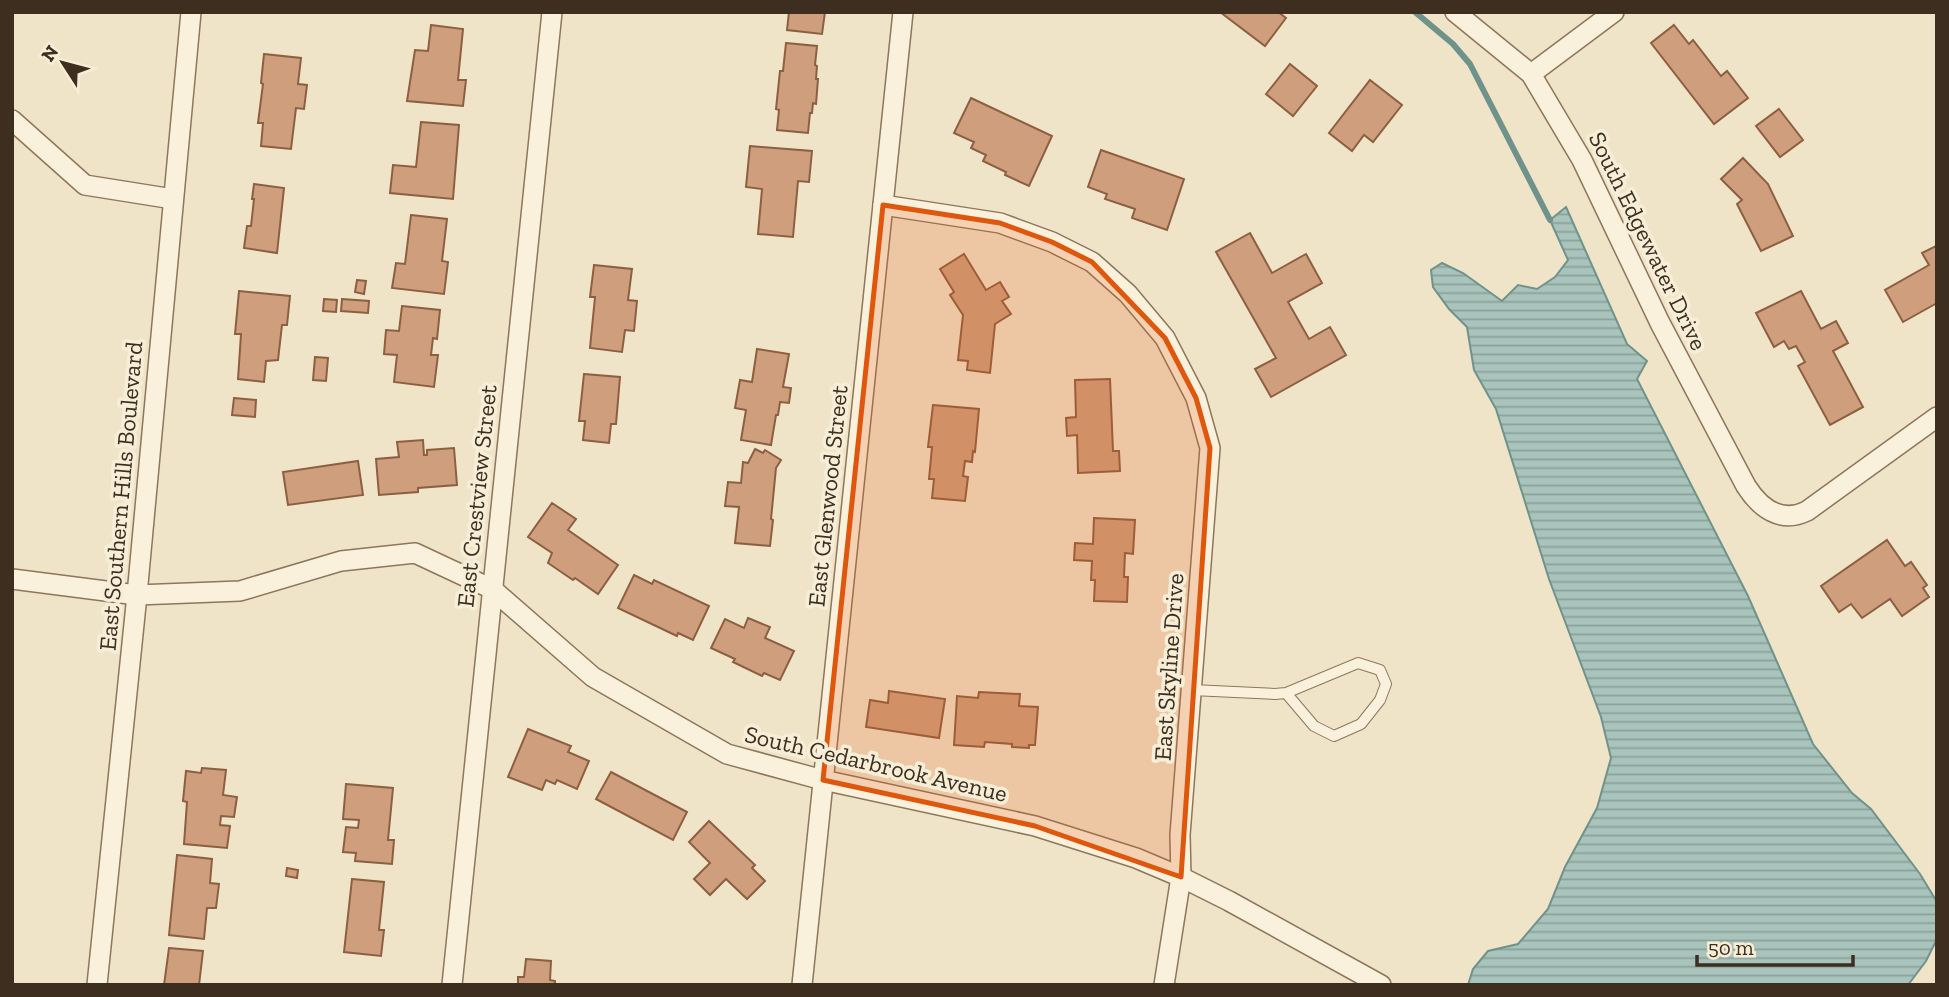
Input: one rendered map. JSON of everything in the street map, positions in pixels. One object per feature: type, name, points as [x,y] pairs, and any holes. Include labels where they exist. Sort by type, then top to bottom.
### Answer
[{"type":"street","name":"East Southern Hills Boulevard","points":[[97,985],[137,595],[191,12]]},
{"type":"street","name":"East Crestview Street","points":[[452,985],[552,12]]},
{"type":"street","name":"East Glenwood Street","points":[[802,985],[903,12]]},
{"type":"street","name":"South Edgewater Drive","points":[[1455,12],[1531,74],[1582,160],[1660,323],[1756,501],[1771,512],[1790,516],[1807,511],[1937,417]]},
{"type":"street","points":[[1531,74],[1614,12]]},
{"type":"street","points":[[12,120],[85,185],[173,199]]},
{"type":"street","name":"East Skyline Drive","points":[[883,205],[1000,223],[1052,242],[1092,261],[1128,294],[1165,338],[1196,398],[1210,448],[1180,835],[1181,877],[1164,985]]},
{"type":"street","name":"South Cedarbrook Avenue","points":[[12,579],[137,595],[240,591],[341,561],[415,553],[492,589],[593,677],[727,754],[823,780],[1035,826],[1104,847],[1181,877],[1381,985]]},
{"type":"lane","points":[[1192,690],[1286,693],[1358,663],[1380,670],[1386,684],[1380,700],[1361,724],[1334,736],[1314,726],[1286,693]]},
{"type":"highlighted area","points":[[883,205],[1000,223],[1052,242],[1092,262],[1165,338],[1196,398],[1210,448],[1181,877],[1035,826],[823,780]]},
{"type":"water","points":[[1566,207],[1627,344],[1647,361],[1637,379],[1748,596],[1813,744],[1852,793],[1871,809],[1920,874],[1937,902],[1937,939],[1926,961],[1908,985],[1468,985],[1473,969],[1488,951],[1518,944],[1548,909],[1565,867],[1597,808],[1611,758],[1601,717],[1549,579],[1496,409],[1474,370],[1467,327],[1433,287],[1431,270],[1442,263],[1463,273],[1502,301],[1518,285],[1537,289],[1555,277],[1568,260],[1550,220]]},
{"type":"building","points":[[789,12],[825,12],[822,34],[787,30]]},
{"type":"building","points":[[1220,12],[1278,12],[1286,18],[1265,46]]},
{"type":"building","points":[[431,25],[463,29],[458,80],[466,80],[463,106],[407,101],[415,50],[428,51]]},
{"type":"building","points":[[1674,25],[1689,44],[1693,40],[1721,76],[1727,71],[1748,98],[1714,124],[1651,43]]},
{"type":"building","points":[[786,43],[817,46],[816,104],[813,103],[810,113],[808,133],[777,130],[779,110],[776,109]]},
{"type":"building","points":[[264,54],[301,58],[298,84],[307,85],[304,109],[296,108],[291,149],[261,146],[263,123],[258,123]]},
{"type":"building","points":[[1290,64],[1317,86],[1293,116],[1266,94]]},
{"type":"building","points":[[1370,80],[1402,105],[1373,142],[1364,135],[1352,151],[1329,133]]},
{"type":"building","points":[[971,98],[1052,136],[1029,186],[983,161],[986,155],[971,148],[974,142],[954,133]]},
{"type":"building","points":[[1779,109],[1803,140],[1780,157],[1756,126]]},
{"type":"building","points":[[421,122],[459,125],[453,199],[390,193],[393,165],[416,167]]},
{"type":"building","points":[[750,146],[812,151],[809,182],[798,181],[793,237],[758,234],[762,189],[746,187]]},
{"type":"building","points":[[1101,150],[1184,179],[1167,230],[1132,218],[1135,209],[1105,199],[1107,194],[1088,187]]},
{"type":"building","points":[[1743,158],[1768,184],[1793,236],[1761,251],[1737,204],[1742,200],[1721,179]]},
{"type":"building","points":[[254,184],[284,188],[277,253],[244,248],[247,226],[251,226]]},
{"type":"building","points":[[411,215],[447,219],[442,261],[448,262],[444,294],[392,288],[396,263],[405,264]]},
{"type":"building","points":[[1250,233],[1272,273],[1306,254],[1322,283],[1288,302],[1309,339],[1330,327],[1346,355],[1271,397],[1255,369],[1276,358],[1216,252]]},
{"type":"building","points":[[1936,246],[1937,303],[1903,322],[1885,290],[1929,265],[1922,253]]},
{"type":"building","points":[[964,254],[986,290],[1000,282],[1009,297],[1002,301],[1011,314],[995,324],[990,373],[967,370],[968,361],[958,360],[963,315],[950,295],[954,292],[940,269]]},
{"type":"building","points":[[594,265],[632,269],[628,300],[637,301],[634,331],[625,330],[622,352],[590,348],[595,297],[590,297]]},
{"type":"building","points":[[357,280],[366,281],[364,294],[355,292]]},
{"type":"building","points":[[239,291],[290,296],[287,325],[282,325],[278,360],[266,361],[264,382],[238,379],[241,334],[235,334]]},
{"type":"building","points":[[1801,291],[1821,329],[1836,321],[1848,343],[1833,351],[1863,407],[1830,425],[1798,366],[1805,362],[1796,346],[1789,349],[1784,341],[1774,347],[1756,313]]},
{"type":"building","points":[[324,299],[337,300],[336,312],[323,311]]},
{"type":"building","points":[[342,299],[369,301],[368,313],[341,311]]},
{"type":"building","points":[[402,306],[440,310],[437,339],[433,338],[431,355],[438,355],[434,387],[394,382],[397,355],[384,354],[386,330],[399,331]]},
{"type":"building","points":[[757,349],[789,354],[783,387],[791,388],[789,403],[780,402],[771,445],[741,440],[746,410],[735,408],[740,380],[752,382]]},
{"type":"building","points":[[315,357],[328,358],[326,381],[313,380]]},
{"type":"building","points":[[584,374],[620,377],[616,424],[611,424],[609,443],[583,440],[585,421],[579,421]]},
{"type":"building","points":[[1110,379],[1113,451],[1119,451],[1120,471],[1078,473],[1077,435],[1067,436],[1066,418],[1076,417],[1075,380]]},
{"type":"building","points":[[234,398],[256,400],[255,417],[232,415]]},
{"type":"building","points":[[933,405],[979,409],[975,452],[973,451],[972,462],[965,461],[963,476],[968,477],[965,501],[932,498],[934,479],[929,479],[932,447],[928,447]]},
{"type":"building","points":[[423,440],[424,455],[427,455],[427,450],[454,448],[457,485],[379,495],[376,459],[399,457],[397,442]]},
{"type":"building","points":[[755,449],[763,453],[765,450],[781,460],[776,468],[770,546],[735,543],[739,507],[725,506],[728,482],[741,483],[743,462],[748,463]]},
{"type":"building","points":[[358,461],[363,495],[288,505],[283,472]]},
{"type":"building","points":[[552,503],[576,519],[568,530],[618,565],[598,594],[548,563],[552,553],[528,537]]},
{"type":"building","points":[[1094,518],[1135,520],[1133,554],[1125,553],[1127,602],[1094,601],[1092,561],[1074,560],[1075,543],[1093,544]]},
{"type":"building","points":[[1887,540],[1905,566],[1911,562],[1927,585],[1923,588],[1929,597],[1902,616],[1890,599],[1862,618],[1851,604],[1839,612],[1821,586]]},
{"type":"building","points":[[634,575],[652,584],[654,580],[709,606],[693,640],[678,633],[677,636],[618,608]]},
{"type":"building","points":[[748,618],[770,627],[765,638],[794,651],[780,680],[764,673],[762,676],[711,648],[725,619],[744,628]]},
{"type":"building","points":[[889,691],[945,699],[939,738],[866,727],[870,700],[888,703]]},
{"type":"building","points":[[979,692],[1020,694],[1019,706],[1038,707],[1035,745],[1029,745],[1029,748],[1012,747],[1012,744],[985,742],[984,747],[954,745],[957,696],[978,698]]},
{"type":"building","points":[[528,729],[571,746],[568,752],[589,761],[577,789],[557,780],[555,784],[546,780],[542,790],[508,777]]},
{"type":"building","points":[[202,768],[226,770],[223,795],[237,797],[234,817],[221,816],[220,825],[230,826],[227,848],[184,844],[187,802],[183,801],[186,771],[201,773]]},
{"type":"building","points":[[611,772],[687,812],[673,840],[596,799]]},
{"type":"building","points":[[346,784],[393,788],[388,840],[394,840],[392,864],[355,861],[356,853],[343,852],[346,827],[358,828],[359,820],[343,819]]},
{"type":"building","points":[[709,821],[755,865],[752,868],[765,881],[747,899],[726,879],[710,895],[694,879],[710,863],[689,842]]},
{"type":"building","points":[[177,855],[212,859],[210,883],[219,884],[216,908],[207,908],[204,939],[169,935]]},
{"type":"building","points":[[287,868],[298,870],[297,878],[286,876]]},
{"type":"building","points":[[352,879],[384,882],[379,930],[384,930],[381,956],[344,952]]},
{"type":"building","points":[[169,948],[203,951],[199,985],[164,985]]},
{"type":"building","points":[[526,959],[551,961],[550,980],[555,981],[555,985],[518,985],[518,977],[524,977]]},
{"type":"waterway","points":[[1415,12],[1453,44],[1470,64],[1550,220]]}]
